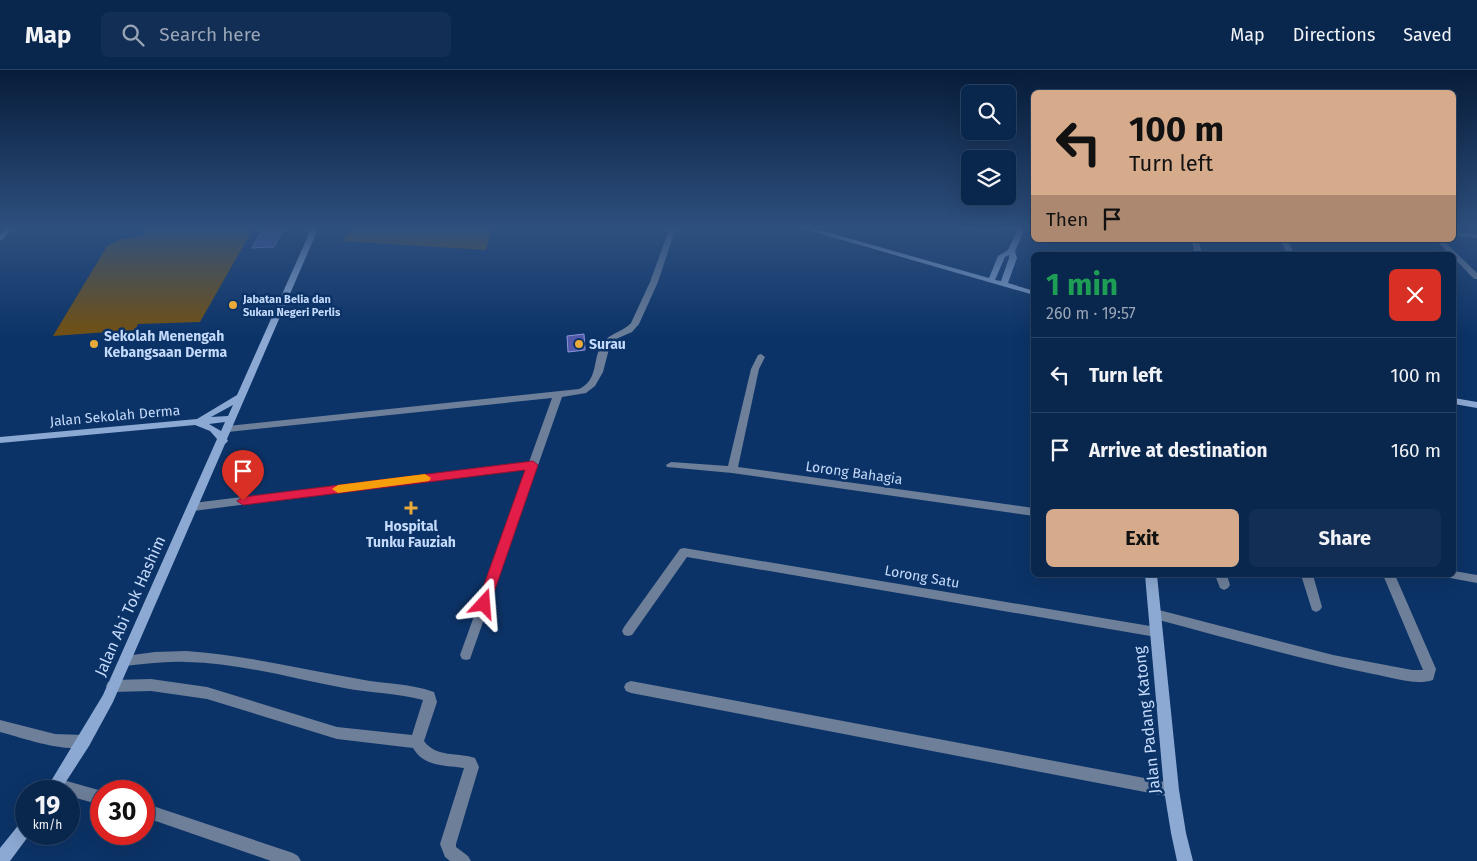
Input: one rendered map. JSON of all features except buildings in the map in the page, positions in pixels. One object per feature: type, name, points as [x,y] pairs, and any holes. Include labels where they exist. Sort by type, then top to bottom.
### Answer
[{"type":"main road","name":"Jalan Abi Tok Hashim","points":[[59,780],[84,741],[125,661],[300,264]]},
{"type":"main road","points":[[931,264],[1031,292]]},
{"type":"main road","points":[[991,281],[999,264]]},
{"type":"main road","points":[[1004,284],[1011,264]]},
{"type":"main road","points":[[194,423],[242,396]]},
{"type":"main road","points":[[1456,399],[1477,405]]},
{"type":"main road","name":"Jalan Sekolah Derma","points":[[0,440],[233,418]]},
{"type":"main road","points":[[194,423],[214,428],[220,433],[222,441]]},
{"type":"main road","name":"Jalan Padang Katong","points":[[1151,577],[1171,790],[1185,861]]},
{"type":"main road","points":[[0,861],[15,841]]},
{"type":"street","points":[[228,429],[558,395],[584,390],[591,387],[597,379],[606,344],[636,324],[661,264]]},
{"type":"street","points":[[1464,264],[1477,277]]},
{"type":"street","points":[[732,470],[755,369],[761,357]]},
{"type":"street","points":[[466,654],[558,395]]},
{"type":"street","points":[[193,507],[533,465]]},
{"type":"street","name":"Lorong Bahagia","points":[[671,465],[732,470],[1031,512]]},
{"type":"street","name":"Lorong Satu","points":[[628,630],[684,552],[1156,632]]},
{"type":"street","points":[[1456,575],[1477,580]]},
{"type":"street","points":[[1308,577],[1316,606]]},
{"type":"street","points":[[1155,614],[1333,660],[1412,676],[1428,676],[1430,669],[1390,577]]},
{"type":"street","points":[[125,661],[150,656],[215,658],[258,664],[367,687],[429,696],[430,702],[417,742],[422,752],[426,755],[470,763],[471,771],[448,849],[463,861]]},
{"type":"street","points":[[113,686],[151,685],[207,694],[337,733],[417,742]]},
{"type":"street","points":[[631,687],[1171,790]]},
{"type":"street","points":[[0,726],[55,740],[84,741]]},
{"type":"street","points":[[155,814],[293,861]]},
{"type":"shaded area","points":[[96,264],[233,264],[200,322],[138,324],[135,330],[53,336]]},
{"type":"slow traffic","points":[[338,489],[425,478]]},
{"type":"place","name":"Jabatan Belia dan Sukan Negeri Perlis","points":[[233,305]]},
{"type":"place","name":"Sekolah Menengah Kebangsaan Derma","points":[[94,344]]},
{"type":"place","name":"Surau","points":[[579,344]]},
{"type":"place","name":"Hospital Tunku Fauziah","points":[[411,508]]},
{"type":"route","points":[[243,501],[533,465],[484,604]]}]
